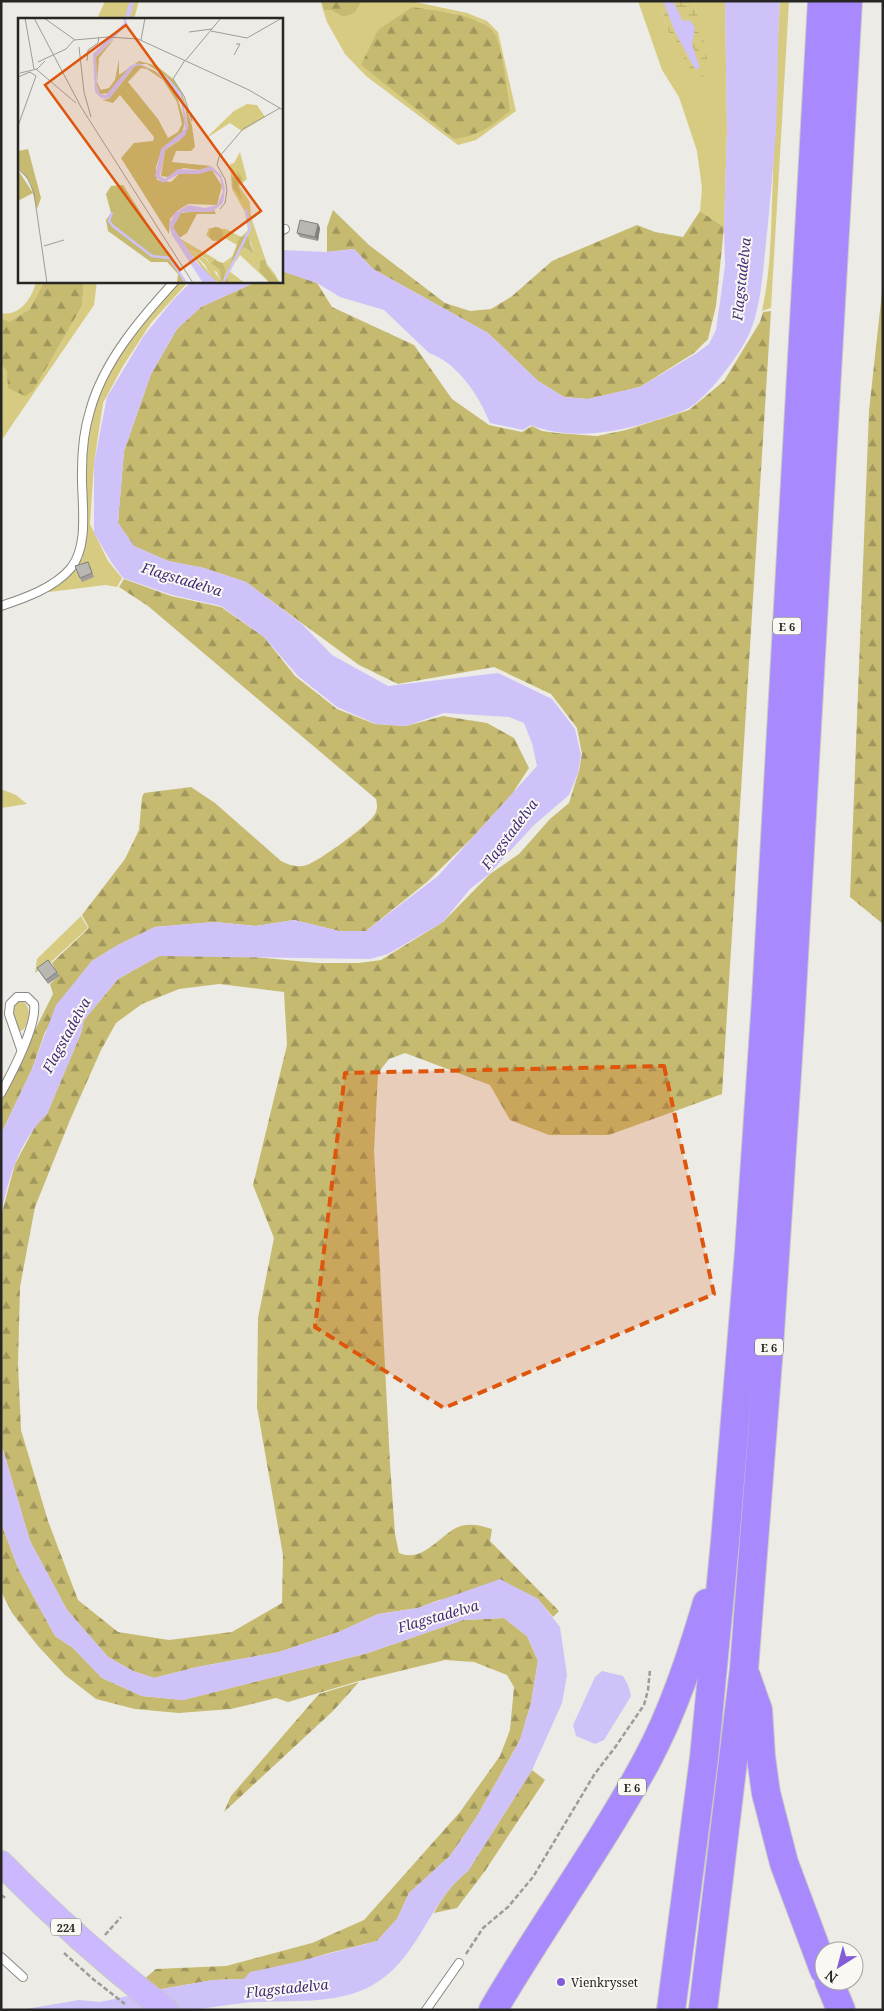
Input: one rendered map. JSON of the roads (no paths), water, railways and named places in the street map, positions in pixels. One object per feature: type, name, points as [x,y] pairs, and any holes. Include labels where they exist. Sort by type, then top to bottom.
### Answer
[{"type":"highway","name":"E 6","points":[[671,2010],[704,1758],[725,1542],[750,1242],[822,1]]},
{"type":"highway","name":"E 6","points":[[703,2010],[744,1669],[769,1347],[790,1026],[848,1]]},
{"type":"highway","name":"E 6","points":[[493,2010],[647,1761],[673,1704],[694,1645],[725,1542]]},
{"type":"highway","name":"E 6","points":[[744,1669],[758,1710],[766,1793],[784,1863],[814,1943]]},
{"type":"highway","points":[[832,1991],[841,2010]]},
{"type":"main road","name":"224","points":[[1,1863],[58,1919],[135,1986],[166,2010]]},
{"type":"lane","points":[[1,606],[47,587],[70,569],[76,560],[82,541],[82,470],[86,430],[96,393],[120,349],[137,325],[174,282]]},
{"type":"lane","points":[[1,1093],[22,1049],[35,1013],[34,1004],[26,997],[17,997],[10,1004],[9,1014],[22,1049]]},
{"type":"lane","points":[[1,1957],[23,1977]]},
{"type":"lane","points":[[426,2010],[459,1963]]},
{"type":"water","points":[[663,1],[673,1],[683,21],[690,20],[695,28],[692,44],[700,68],[695,69],[675,32]]},
{"type":"water","name":"Flagstadelva","points":[[725,1],[780,1],[776,130],[761,288],[757,311],[746,341],[724,373],[697,402],[689,408],[672,415],[615,430],[587,433],[558,432],[531,425],[523,430],[490,423],[474,392],[458,372],[449,364],[429,353],[384,310],[340,297],[317,283],[282,271],[282,250],[326,252],[354,249],[373,269],[488,333],[538,381],[564,397],[588,399],[640,387],[709,344],[716,330],[725,266],[724,227],[727,131]]},
{"type":"water","name":"Flagstadelva","points":[[191,282],[256,282],[201,307],[177,329],[151,374],[124,451],[118,523],[134,546],[168,561],[204,568],[246,582],[302,624],[332,655],[388,686],[498,673],[552,699],[575,729],[581,755],[578,773],[569,795],[534,825],[488,875],[470,889],[443,922],[388,954],[370,959],[159,956],[118,979],[84,1020],[81,1033],[47,1114],[29,1136],[16,1161],[1,1216],[1,1134],[32,1069],[56,1005],[92,961],[118,945],[155,927],[214,922],[256,926],[294,920],[339,931],[366,931],[438,876],[537,766],[532,743],[524,723],[509,717],[444,713],[406,726],[376,724],[337,707],[298,676],[264,637],[221,606],[172,595],[123,578],[94,533],[94,463],[107,397],[143,337],[173,300]]},
{"type":"water","name":"Flagstadelva","points":[[1,1443],[30,1541],[67,1610],[108,1657],[133,1671],[154,1678],[197,1667],[279,1652],[339,1632],[378,1614],[418,1608],[500,1579],[538,1599],[560,1627],[567,1675],[562,1703],[532,1770],[468,1871],[444,1897],[405,1956],[393,1970],[379,1981],[351,1994],[320,2000],[249,2003],[183,2010],[20,2010],[79,2000],[100,2002],[213,1980],[244,1979],[250,1972],[377,1941],[397,1919],[409,1893],[450,1856],[476,1818],[520,1740],[531,1703],[538,1661],[527,1636],[504,1618],[463,1620],[368,1653],[183,1700],[142,1696],[102,1678],[73,1648],[55,1636],[18,1568],[1,1523]]},
{"type":"water","points":[[602,1671],[623,1676],[631,1696],[604,1740],[595,1744],[576,1736],[573,1725],[595,1677]]},
{"type":"waterway","points":[[127,18],[132,1]]},
{"type":"place","name":"Vienkrysset","points":[[561,1982]]}]
